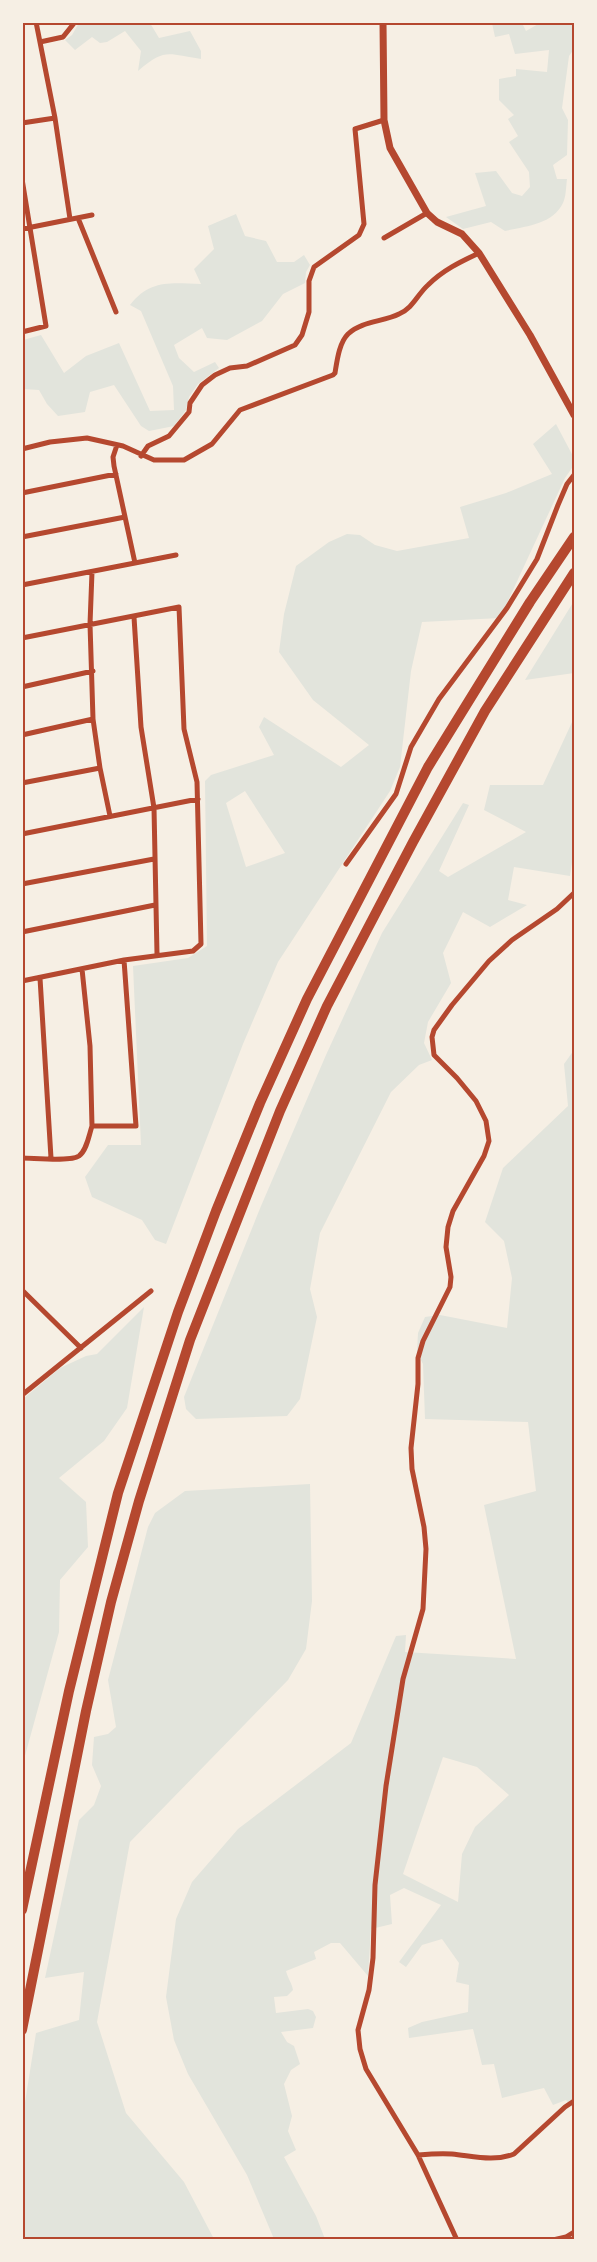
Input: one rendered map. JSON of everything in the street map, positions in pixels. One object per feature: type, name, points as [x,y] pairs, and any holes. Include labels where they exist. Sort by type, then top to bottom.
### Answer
[{"type":"highway","points":[[22,1910],[69,1691],[118,1493],[178,1312],[220,1200],[260,1103],[308,999],[423,777],[530,602],[574,537]]},
{"type":"highway","points":[[22,2030],[86,1711],[111,1602],[139,1502],[190,1340],[280,1111],[327,1006],[479,722],[574,573]]},
{"type":"street","points":[[36,22],[70,219]]},
{"type":"street","points":[[40,42],[63,37],[75,22]]},
{"type":"street","points":[[383,22],[384,120],[390,148],[427,213],[437,222],[462,234],[478,253],[530,335],[574,415]]},
{"type":"street","points":[[22,123],[54,118]]},
{"type":"street","points":[[141,456],[148,446],[169,436],[189,412],[190,403],[202,385],[230,368],[247,366],[295,345],[302,335],[309,312],[309,281],[314,267],[359,235],[364,224],[355,129],[384,120]]},
{"type":"street","points":[[22,179],[30,220],[26,228],[46,326],[22,332]]},
{"type":"street","points":[[384,238],[427,213]]},
{"type":"street","points":[[26,228],[92,215]]},
{"type":"street","points":[[78,218],[116,312]]},
{"type":"street","points":[[22,449],[78,438],[102,440],[141,456],[162,461],[176,461],[192,457],[212,444],[240,410],[333,375],[338,354],[347,335],[365,324],[397,315],[408,309],[426,287],[445,270],[478,253]]},
{"type":"street","points":[[117,445],[113,457],[135,563]]},
{"type":"street","points":[[22,493],[116,474]]},
{"type":"street","points":[[346,864],[396,794],[411,747],[439,699],[507,608],[537,559],[567,484],[574,475]]},
{"type":"street","points":[[22,537],[125,517]]},
{"type":"street","points":[[22,585],[176,555]]},
{"type":"street","points":[[92,572],[90,624],[93,719],[110,816]]},
{"type":"street","points":[[22,638],[179,608],[184,729],[197,782],[201,944],[193,951],[157,954],[22,981]]},
{"type":"street","points":[[134,617],[141,727],[154,808],[157,954]]},
{"type":"street","points":[[22,687],[93,671]]},
{"type":"street","points":[[22,735],[93,719]]},
{"type":"street","points":[[22,783],[100,768]]},
{"type":"street","points":[[22,834],[198,799]]},
{"type":"street","points":[[22,884],[154,859]]},
{"type":"street","points":[[457,2240],[418,2155],[366,2069],[360,2049],[358,2030],[370,1980],[375,1885],[386,1786],[403,1679],[423,1609],[426,1549],[412,1468],[411,1448],[418,1384],[418,1358],[423,1341],[450,1287],[451,1277],[446,1247],[448,1227],[453,1211],[484,1156],[489,1141],[486,1121],[476,1101],[458,1078],[434,1055],[432,1037],[438,1023],[489,961],[512,940],[557,909],[574,893]]},
{"type":"street","points":[[22,932],[155,906]]},
{"type":"street","points":[[92,1126],[136,1126],[124,960]]},
{"type":"street","points":[[22,1158],[70,1159],[79,1156],[85,1148],[92,1126],[90,1046],[82,969]]},
{"type":"street","points":[[40,978],[51,1158]]},
{"type":"street","points":[[22,1290],[81,1348]]},
{"type":"street","points":[[22,1395],[151,1291]]},
{"type":"street","points":[[418,2155],[449,2154],[489,2159],[505,2158],[514,2154],[565,2107],[574,2102]]},
{"type":"street","points":[[553,2240],[566,2237],[574,2232]]},
{"type":"shaded area","points":[[79,23],[150,23],[159,38],[190,31],[201,51],[201,59],[167,54],[154,59],[138,71],[141,51],[125,31],[107,42],[100,43],[92,37],[75,50],[65,40],[72,35]]},
{"type":"shaded area","points":[[492,23],[522,23],[526,31],[540,23],[574,23],[574,49],[569,56],[562,108],[568,120],[567,155],[553,165],[557,179],[567,179],[564,201],[552,216],[545,220],[530,226],[505,231],[491,222],[463,229],[446,217],[486,206],[475,173],[496,171],[512,193],[522,196],[530,187],[529,172],[509,142],[518,136],[508,119],[514,115],[499,100],[499,79],[516,76],[516,69],[547,72],[549,50],[515,54],[509,34],[495,37]]},
{"type":"shaded area","points":[[236,214],[245,236],[266,241],[277,262],[294,262],[304,255],[310,265],[306,272],[305,283],[283,294],[262,321],[227,340],[207,338],[202,328],[174,345],[179,358],[194,372],[215,362],[219,368],[198,384],[189,397],[186,410],[174,426],[149,431],[141,426],[114,385],[90,392],[85,412],[58,416],[47,404],[39,390],[23,389],[23,340],[41,335],[64,373],[86,356],[119,343],[150,411],[174,410],[173,386],[141,311],[130,305],[145,291],[162,284],[201,284],[194,269],[214,249],[208,226]]},
{"type":"shaded area","points":[[556,424],[574,458],[574,465],[565,478],[500,618],[422,622],[411,671],[400,767],[390,791],[278,962],[243,1044],[166,1244],[155,1240],[142,1220],[92,1197],[85,1177],[108,1145],[141,1145],[133,966],[188,958],[207,946],[205,781],[211,775],[274,755],[259,727],[264,717],[341,767],[369,745],[313,700],[279,652],[284,614],[296,566],[329,542],[347,534],[360,535],[375,545],[397,551],[469,538],[460,507],[506,493],[552,474],[533,444]],"holes":[[[245,791],[285,853],[246,867],[226,803]]]},
{"type":"shaded area","points":[[574,601],[574,673],[525,680]]},
{"type":"shaded area","points":[[574,708],[574,848],[570,876],[514,867],[508,900],[527,905],[490,927],[463,912],[443,953],[451,983],[428,1022],[424,1043],[432,1060],[419,1065],[391,1092],[320,1233],[310,1289],[317,1317],[300,1399],[287,1416],[196,1419],[186,1409],[184,1397],[261,1206],[382,933],[463,803],[469,805],[439,871],[448,877],[526,832],[484,810],[490,785],[543,785],[573,720]]},
{"type":"shaded area","points":[[574,1050],[574,2105],[572,2107],[566,2100],[553,2105],[544,2088],[502,2098],[494,2064],[482,2065],[473,2029],[409,2038],[408,2028],[422,2022],[468,2012],[469,1985],[456,1982],[459,1963],[442,1939],[422,1945],[406,1967],[399,1962],[441,1905],[404,1888],[390,1895],[392,1924],[371,1929],[368,1976],[340,1943],[331,1943],[314,1952],[316,1959],[286,1971],[293,1990],[287,1996],[274,1997],[276,2013],[308,2009],[313,2011],[316,2017],[313,2028],[281,2032],[287,2042],[294,2046],[300,2064],[291,2070],[284,2084],[292,2116],[288,2131],[296,2150],[284,2157],[316,2216],[325,2239],[274,2239],[247,2175],[188,2074],[174,2040],[166,1997],[176,1919],[192,1882],[238,1829],[351,1743],[396,1636],[406,1635],[405,1652],[516,1659],[484,1505],[536,1491],[528,1422],[425,1419],[423,1364],[417,1352],[418,1333],[425,1317],[440,1315],[507,1328],[512,1278],[504,1241],[485,1222],[503,1168],[568,1106],[564,1064]],"holes":[[[443,1757],[477,1767],[509,1795],[475,1827],[462,1854],[458,1902],[403,1874]]]},
{"type":"shaded area","points":[[144,1307],[127,1408],[104,1441],[59,1478],[86,1502],[88,1547],[60,1580],[59,1632],[23,1763],[23,1399],[60,1368],[86,1356],[97,1354]]},
{"type":"shaded area","points":[[310,1484],[312,1601],[306,1649],[288,1680],[130,1842],[97,2022],[126,2113],[184,2182],[214,2239],[23,2239],[23,2115],[36,2033],[79,2020],[84,1972],[45,1978],[79,1820],[94,1805],[101,1786],[92,1765],[94,1737],[108,1734],[116,1727],[108,1680],[148,1527],[155,1513],[185,1491]]}]
